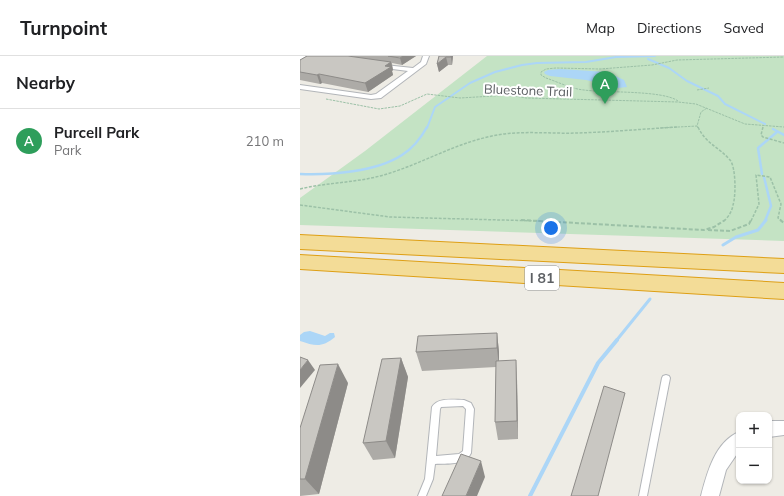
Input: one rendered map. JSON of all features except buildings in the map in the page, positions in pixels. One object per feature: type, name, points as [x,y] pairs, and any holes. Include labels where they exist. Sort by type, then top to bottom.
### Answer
[{"type":"highway","name":"I 81","points":[[300,242],[784,266]]},
{"type":"highway","name":"I 81","points":[[300,262],[784,291]]},
{"type":"street","points":[[300,59],[304,56]]},
{"type":"street","points":[[300,87],[371,98],[378,96],[416,70],[424,63],[426,56]]},
{"type":"street","points":[[369,64],[416,70]]},
{"type":"street","points":[[772,429],[784,428]]},
{"type":"street","points":[[710,496],[717,466],[728,450],[736,443]]},
{"type":"lane","points":[[643,496],[666,378]]},
{"type":"lane","points":[[422,496],[429,479],[436,407],[440,404],[468,404],[470,409],[467,453],[461,458],[431,460]]},
{"type":"path","points":[[678,102],[674,98],[664,96],[619,91],[583,90],[541,75],[542,72],[546,70],[556,68],[600,69],[656,64],[677,60],[783,57]]},
{"type":"path","points":[[697,90],[709,88]]},
{"type":"path","name":"Bluestone Trail","points":[[436,94],[460,98],[510,95],[526,98],[678,102],[696,104],[745,124],[784,127]]},
{"type":"path","points":[[704,230],[717,227],[727,218],[733,211],[736,195],[734,166],[730,160],[706,141],[697,126],[701,112],[707,108]]},
{"type":"path","points":[[300,189],[366,179],[386,174],[455,146],[493,136],[520,133],[578,133],[697,126]]},
{"type":"path","points":[[763,126],[762,135],[771,140],[784,143]]},
{"type":"path","points":[[300,205],[390,217],[423,219],[504,219],[730,231],[749,224],[759,204],[756,175],[770,177],[781,204],[778,218],[784,223]]},
{"type":"green space","points":[[487,56],[784,56],[784,241],[300,225],[300,198],[365,151]]},
{"type":"water","points":[[560,69],[607,72],[624,80],[627,87],[618,88],[586,80],[550,76],[544,72],[548,70]]},
{"type":"water","points":[[310,331],[325,336],[330,333],[334,333],[335,337],[326,343],[318,345],[300,341],[300,335],[304,332]]},
{"type":"waterway","points":[[427,128],[435,107],[470,83],[495,72],[537,63],[586,62],[616,57],[655,56]]},
{"type":"waterway","points":[[648,59],[669,68],[687,81],[718,96],[725,104],[765,124]]},
{"type":"waterway","points":[[300,174],[339,173],[366,169],[391,161],[410,149],[427,127]]},
{"type":"waterway","points":[[773,129],[784,135]]},
{"type":"waterway","points":[[762,174],[758,148],[777,132]]},
{"type":"waterway","points":[[764,177],[771,206],[765,221]]},
{"type":"waterway","points":[[723,245],[736,237],[758,230],[766,220]]},
{"type":"waterway","points":[[616,341],[650,299]]},
{"type":"waterway","points":[[530,496],[598,363],[617,340]]},
{"type":"place","name":"Purcell Park","points":[[605,104]]}]
